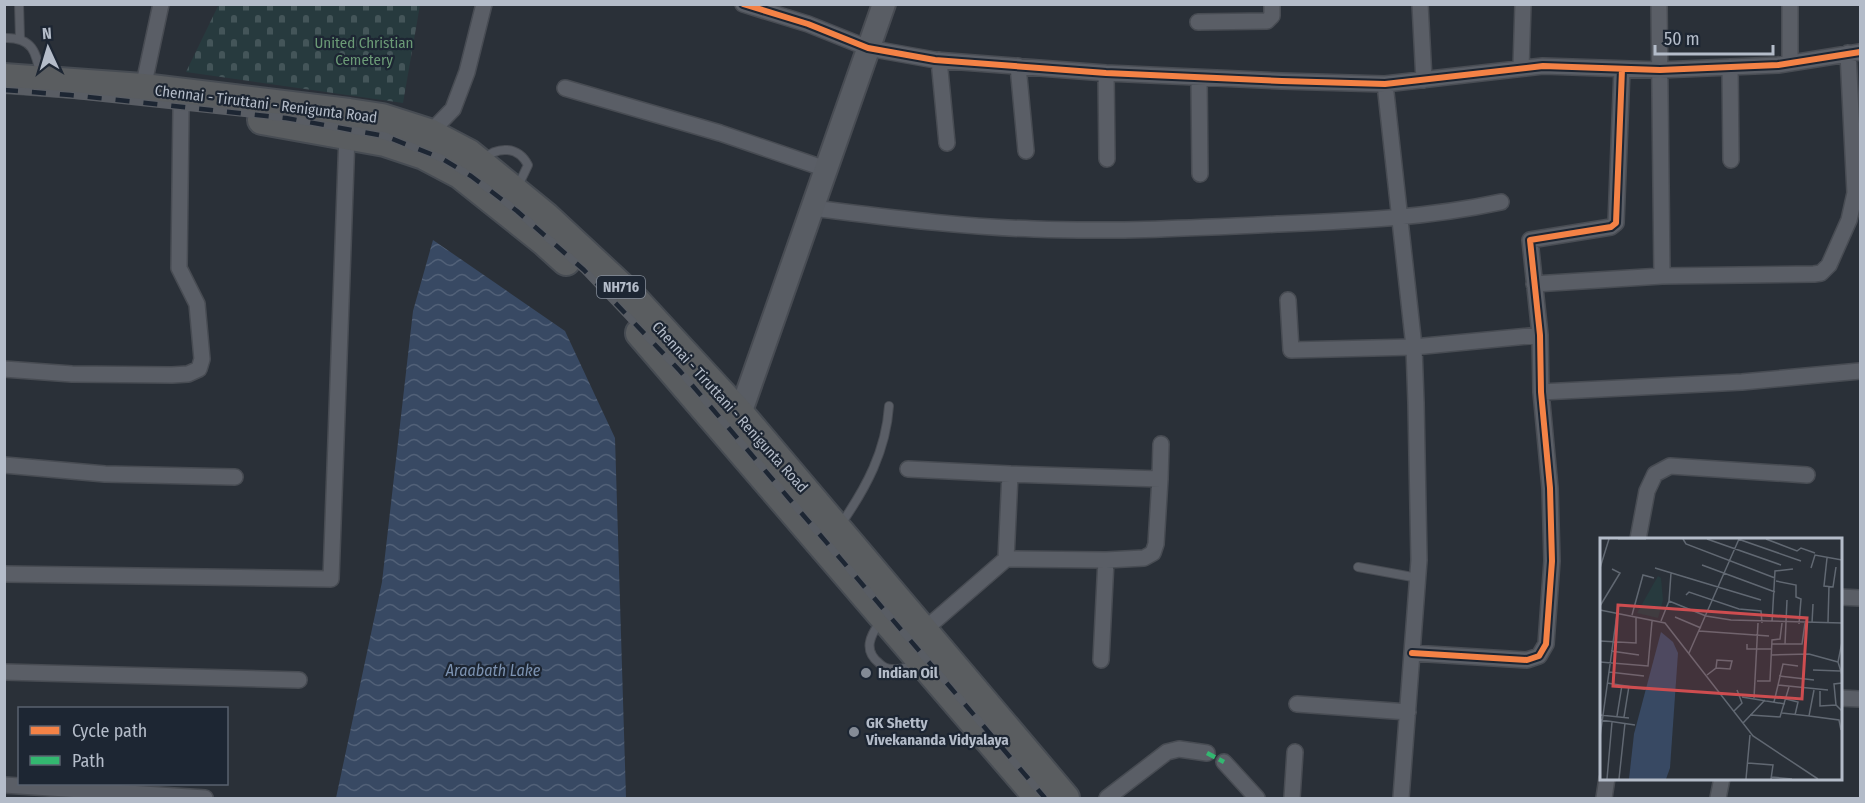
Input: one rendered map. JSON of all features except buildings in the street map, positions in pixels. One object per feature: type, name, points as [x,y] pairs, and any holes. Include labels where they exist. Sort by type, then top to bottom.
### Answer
[{"type":"highway","name":"Chennai - Tiruttani - Renigunta Road","points":[[4,78],[143,88],[382,118],[420,142],[424,155],[460,174],[544,241],[731,422],[837,530],[1065,798]]},
{"type":"highway","name":"Chennai - Tiruttani - Renigunta Road","points":[[4,96],[233,115],[386,142],[420,142],[469,154],[546,217],[633,298],[884,618],[1039,798]]},
{"type":"street","points":[[143,88],[161,4]]},
{"type":"street","points":[[420,142],[453,109],[467,72],[484,4]]},
{"type":"street","points":[[743,4],[808,24],[868,48],[939,60],[1199,78],[1385,84],[1544,66],[1660,70],[1790,63],[1854,53],[1855,193],[1850,220],[1828,265],[1821,273],[1662,276],[1534,284]]},
{"type":"street","points":[[1198,22],[1267,21],[1272,16],[1272,4]]},
{"type":"street","points":[[1420,4],[1424,80]]},
{"type":"street","points":[[1521,68],[1523,4]]},
{"type":"street","points":[[1659,4],[1662,276]]},
{"type":"street","points":[[1790,4],[1790,63]]},
{"type":"street","points":[[731,422],[812,208],[880,7]]},
{"type":"street","points":[[939,60],[948,142]]},
{"type":"street","points":[[1018,66],[1026,151]]},
{"type":"street","points":[[1730,67],[1731,160]]},
{"type":"street","points":[[1412,653],[1527,660],[1539,656],[1546,644],[1552,551],[1550,488],[1541,392],[1540,335],[1530,240],[1611,227],[1616,223],[1622,69]]},
{"type":"street","points":[[1106,73],[1107,159]]},
{"type":"street","points":[[1199,78],[1200,174]]},
{"type":"street","points":[[1385,84],[1414,347],[1418,578],[1401,798]]},
{"type":"street","points":[[565,88],[720,133],[826,169]]},
{"type":"street","points":[[4,369],[72,374],[172,375],[188,374],[199,369],[202,359],[197,304],[179,268],[181,110]]},
{"type":"street","points":[[4,574],[331,579],[347,135]]},
{"type":"street","points":[[812,208],[948,223],[1031,229],[1117,231],[1400,218],[1458,212],[1501,202]]},
{"type":"street","points":[[1288,300],[1291,350],[1414,347],[1540,335]]},
{"type":"street","points":[[1541,392],[1742,382],[1860,371]]},
{"type":"street","points":[[923,631],[1006,559],[1106,560],[1144,558],[1153,552],[1156,544],[1161,444]]},
{"type":"street","points":[[4,465],[105,474],[235,477]]},
{"type":"street","points":[[1638,538],[1647,491],[1655,474],[1670,466],[1807,475]]},
{"type":"street","points":[[908,470],[1160,479]]},
{"type":"street","points":[[1006,559],[1010,474]]},
{"type":"street","points":[[1101,660],[1106,560]]},
{"type":"street","points":[[1841,597],[1860,598]]},
{"type":"street","points":[[4,672],[299,680]]},
{"type":"street","points":[[1841,698],[1860,699]]},
{"type":"street","points":[[1297,704],[1408,712]]},
{"type":"street","points":[[1107,798],[1167,752],[1179,749],[1207,753]]},
{"type":"street","points":[[1292,798],[1295,752]]},
{"type":"street","points":[[1224,762],[1257,798]]},
{"type":"street","points":[[1604,798],[1607,779]]},
{"type":"street","points":[[1718,798],[1722,779]]},
{"type":"street","points":[[4,785],[88,795],[205,798]]},
{"type":"lane","points":[[19,4],[20,38]]},
{"type":"lane","points":[[4,38],[20,38],[29,43],[42,80]]},
{"type":"lane","points":[[837,530],[873,471],[888,429],[890,406]]},
{"type":"lane","points":[[1358,567],[1418,578]]},
{"type":"green space","name":"United Christian Cemetery","points":[[219,4],[420,5],[403,103],[186,72]]},
{"type":"water","name":"Araabath Lake","points":[[433,240],[565,331],[615,438],[626,798],[336,798],[382,582],[413,311]]},
{"type":"railway","points":[[4,90],[286,118],[385,136],[441,158],[471,176],[517,211],[584,270],[680,371],[1045,798]]},
{"type":"marked path","points":[[1207,753],[1224,762]]},
{"type":"cycle path","points":[[743,4],[808,24],[868,48],[935,60],[1106,73],[1282,81],[1385,84],[1543,66],[1660,70],[1778,65],[1860,52]]},
{"type":"cycle path","points":[[1412,653],[1527,660],[1539,656],[1546,644],[1552,561],[1550,488],[1541,392],[1540,335],[1530,240],[1611,227],[1616,223],[1622,69]]},
{"type":"place","name":"Indian Oil","points":[[866,673]]},
{"type":"place","name":"GK Shetty Vivekananda Vidyalaya","points":[[854,732]]}]
